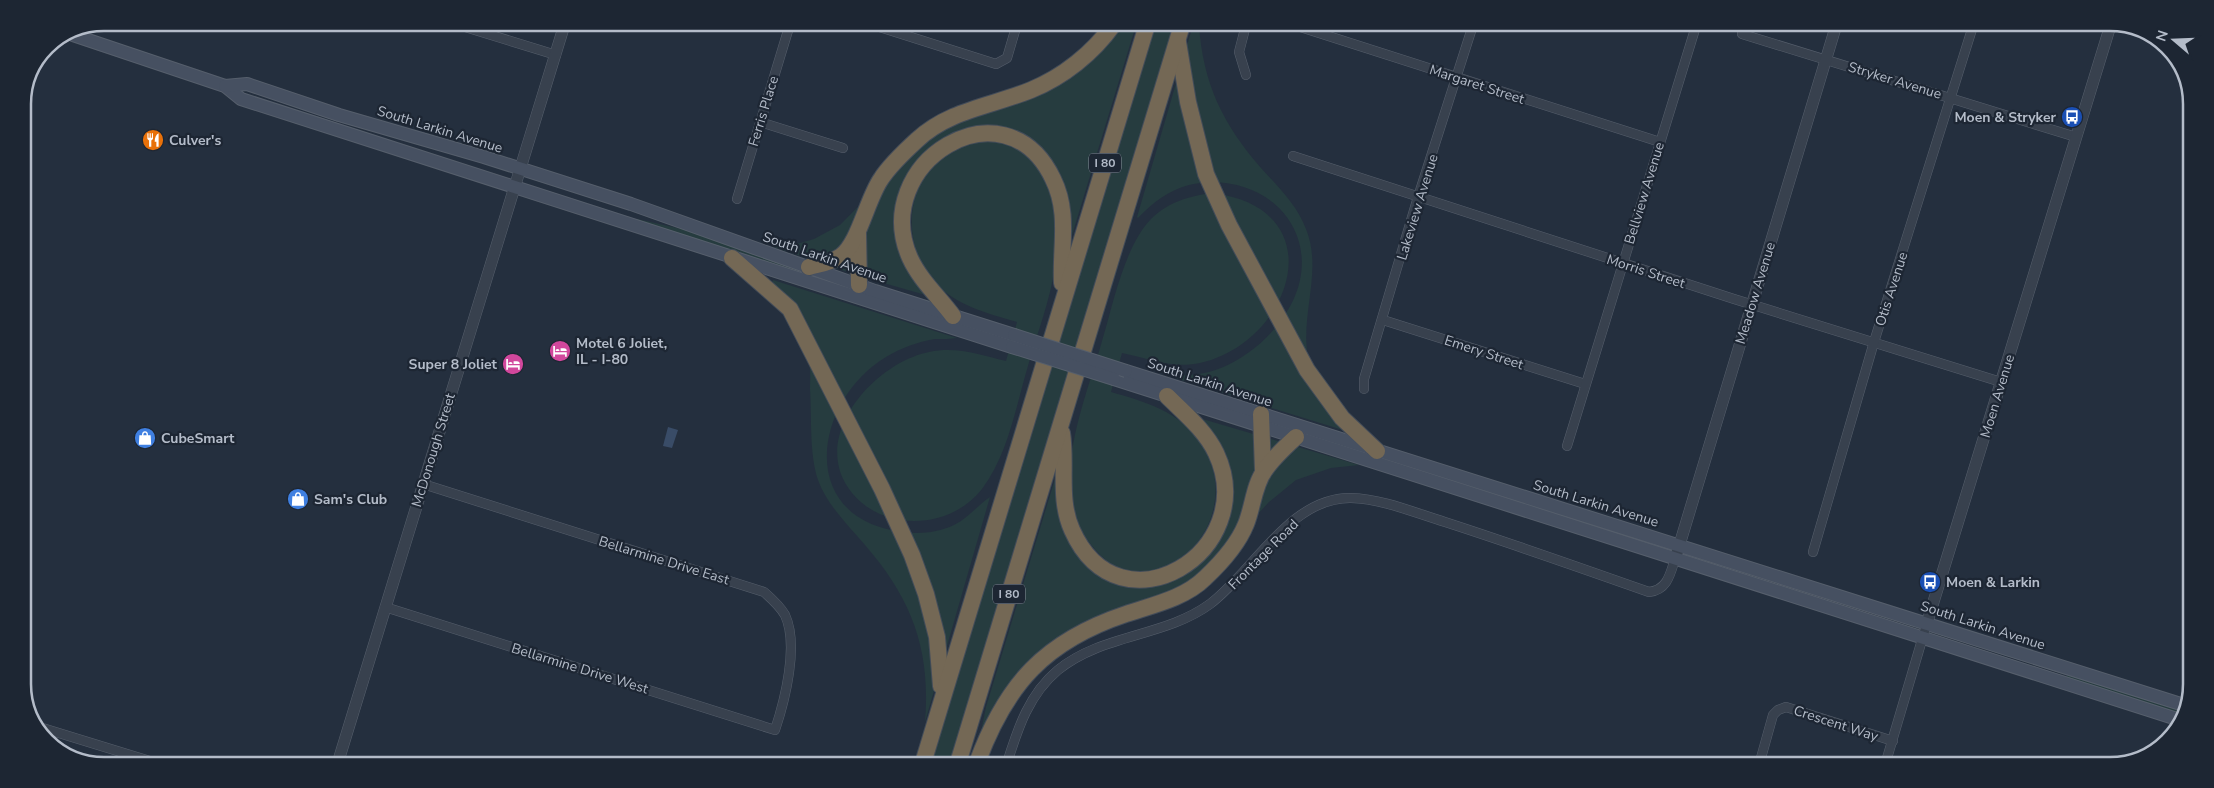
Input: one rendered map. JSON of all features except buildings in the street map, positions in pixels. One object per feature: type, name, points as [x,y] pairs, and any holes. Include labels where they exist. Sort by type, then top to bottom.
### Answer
[{"type":"highway","points":[[809,267],[831,261],[846,251],[858,230],[868,201],[881,178],[918,139],[962,112],[1032,90],[1048,81],[1084,56],[1107,31]]},
{"type":"highway","name":"I 80","points":[[925,757],[1144,31]]},
{"type":"highway","points":[[1180,33],[1188,102],[1206,174],[1229,225],[1307,370],[1342,418],[1377,451]]},
{"type":"highway","name":"I 80","points":[[960,757],[1180,33]]},
{"type":"highway","points":[[953,316],[918,273],[910,258],[903,224],[904,208],[916,175],[934,154],[956,139],[979,134],[1002,136],[1024,145],[1046,166],[1054,180],[1063,211],[1063,301]]},
{"type":"highway","points":[[858,230],[859,285]]},
{"type":"highway","points":[[732,258],[790,309],[893,511],[919,573],[937,637],[942,679],[938,713]]},
{"type":"highway","points":[[1061,425],[1064,450],[1064,501],[1066,513],[1077,540],[1091,558],[1112,573],[1134,580],[1157,579],[1182,569],[1194,561],[1214,535],[1224,504],[1225,485],[1216,453],[1195,424],[1167,396]]},
{"type":"highway","points":[[979,757],[987,737],[1006,700],[1034,666],[1050,652],[1099,623],[1178,596],[1204,579],[1233,546],[1246,525],[1263,471],[1261,420]]},
{"type":"highway","points":[[1263,471],[1296,437]]},
{"type":"main road","name":"South Larkin Avenue","points":[[78,37],[226,86],[241,99],[514,188],[732,258],[1013,341],[1126,371],[1261,420],[1296,437],[2174,718]]},
{"type":"main road","name":"South Larkin Avenue","points":[[226,86],[246,84],[338,115],[631,204],[859,285],[953,316],[1114,379],[1167,396],[1377,451],[2180,704]]},
{"type":"street","points":[[478,31],[556,55]]},
{"type":"street","name":"McDonough Street","points":[[340,757],[564,31]]},
{"type":"street","name":"Ferris Place","points":[[737,199],[788,31]]},
{"type":"street","points":[[892,31],[996,64],[1004,61],[1015,31]]},
{"type":"street","points":[[1244,31],[1239,52],[1246,75]]},
{"type":"street","name":"Margaret Street","points":[[1312,31],[1660,142]]},
{"type":"street","name":"Lakeview Avenue","points":[[1364,389],[1364,379],[1418,197],[1471,31]]},
{"type":"street","name":"Bellview Avenue","points":[[1567,446],[1694,31]]},
{"type":"street","name":"Meadow Avenue","points":[[1675,559],[1834,31]]},
{"type":"street","name":"Otis Avenue","points":[[1813,552],[1874,342],[1972,31]]},
{"type":"street","name":"Moen Avenue","points":[[1888,757],[1922,638],[2109,31]]},
{"type":"street","name":"Stryker Avenue","points":[[1742,34],[2076,137]]},
{"type":"street","points":[[760,122],[843,148]]},
{"type":"street","name":"Morris Street","points":[[1293,156],[1752,305],[2001,382]]},
{"type":"street","name":"Emery Street","points":[[1383,320],[1585,384]]},
{"type":"street","name":"Bellarmine Drive East","points":[[423,484],[764,592],[785,616],[790,636],[787,686],[775,730]]},
{"type":"street","name":"Frontage Road","points":[[1009,757],[1030,703],[1058,670],[1070,661],[1096,648],[1168,624],[1198,611],[1223,594],[1290,524],[1305,512],[1329,501],[1361,499],[1393,506],[1524,548],[1649,592],[1658,592],[1664,587],[1675,559]]},
{"type":"street","name":"Bellarmine Drive West","points":[[385,607],[775,730]]},
{"type":"street","name":"Crescent Way","points":[[1761,757],[1773,715],[1778,710],[1786,707],[1892,741]]},
{"type":"street","points":[[47,729],[137,757]]},
{"type":"green space","points":[[1112,31],[1134,31],[1069,245],[1035,148],[965,131],[901,200],[929,296],[866,278],[771,246],[800,243],[814,239],[840,225],[914,150],[939,129],[1028,96]]},
{"type":"green space","points":[[1151,31],[1172,31],[953,757],[932,757]]},
{"type":"green space","points":[[1191,31],[1200,31],[1210,85],[1226,119],[1248,152],[1298,212],[1306,229],[1311,245],[1312,261],[1306,341],[1308,357],[1319,383],[1346,431],[1175,378],[1176,376],[1193,375],[1215,370],[1238,359],[1255,348],[1283,318],[1293,301],[1300,282],[1302,262],[1299,242],[1283,212],[1270,200],[1256,192],[1240,186],[1206,182],[1182,187],[1168,194],[1137,217]]},
{"type":"green space","points":[[981,140],[1006,143],[1023,152],[1036,165],[1046,180],[1056,214],[1057,233],[1052,281],[1047,305],[1005,446],[991,476],[982,489],[969,502],[953,512],[936,518],[918,521],[899,520],[882,515],[866,506],[852,493],[840,472],[837,449],[842,427],[853,406],[869,387],[887,371],[908,359],[929,352],[949,350],[968,352],[1006,361],[1017,322],[967,305],[940,288],[928,274],[919,258],[913,240],[914,203],[919,186],[929,170],[946,153]]},
{"type":"green space","points":[[1212,193],[1251,204],[1276,223],[1287,248],[1287,276],[1277,304],[1259,330],[1232,350],[1200,363],[1180,365],[1122,353],[1111,392],[1156,407],[1185,425],[1206,451],[1213,469],[1216,488],[1214,508],[1208,526],[1198,542],[1184,556],[1166,566],[1147,572],[1126,571],[1110,563],[1096,550],[1088,541],[1076,518],[1071,494],[1070,468],[1074,442],[1120,277],[1134,245],[1151,219],[1165,208],[1188,198]]},
{"type":"green space","points":[[637,219],[691,231],[822,277],[821,280],[636,221]]},
{"type":"green space","points":[[773,280],[957,338],[935,339],[909,346],[886,357],[863,375],[844,399],[832,424],[827,451],[829,477],[840,500],[861,519],[891,530],[923,533],[947,528],[964,519],[990,497],[925,722],[925,672],[915,627],[906,606],[895,585],[881,565],[832,506],[818,480],[812,447],[809,363],[772,283]]},
{"type":"green space","points":[[1199,418],[1359,465],[1331,468],[1296,480],[1269,502],[1190,584],[1079,627],[980,736],[986,707],[1058,469],[1084,558],[1160,583],[1227,513]]},
{"type":"green space","points":[[2067,675],[2178,710],[2177,713],[2066,678]]},
{"type":"water","points":[[668,427],[678,430],[672,448],[663,446]]},
{"type":"place","name":"Moen & Stryker","points":[[2072,117]]},
{"type":"place","name":"Culver's","points":[[153,140]]},
{"type":"place","name":"Motel 6 Joliet, IL - I-80","points":[[560,351]]},
{"type":"place","name":"Super 8 Joliet","points":[[513,364]]},
{"type":"place","name":"CubeSmart","points":[[145,438]]},
{"type":"place","name":"Sam's Club","points":[[298,499]]},
{"type":"place","name":"Moen & Larkin","points":[[1930,582]]}]
